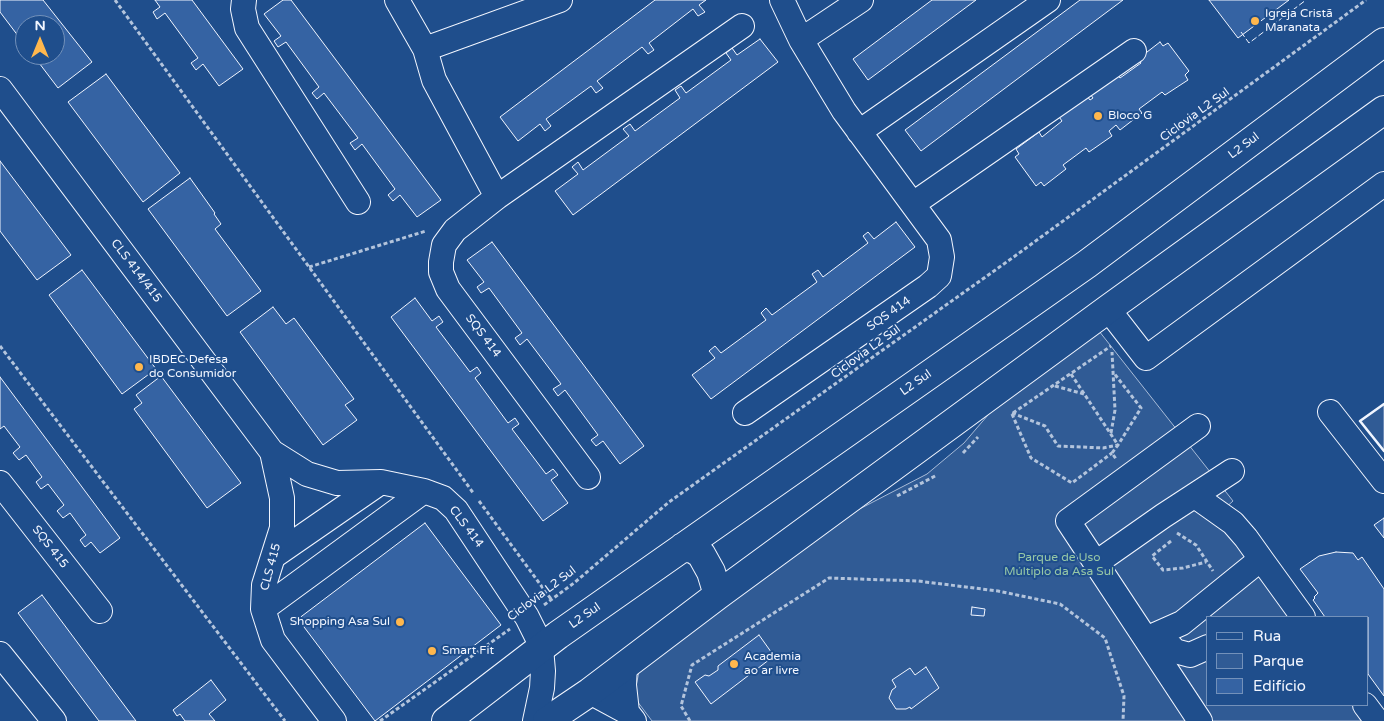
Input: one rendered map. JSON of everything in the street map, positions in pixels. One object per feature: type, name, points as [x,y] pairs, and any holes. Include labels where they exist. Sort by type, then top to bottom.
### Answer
[{"type":"main road","name":"L2 Sul","points":[[446,721],[541,648],[1087,264],[1384,42]]},
{"type":"main road","points":[[547,721],[590,692],[718,595],[1108,309],[1384,110]]},
{"type":"main road","points":[[683,547],[693,549],[701,554],[711,572],[718,595]]},
{"type":"street","points":[[244,0],[243,9],[247,28],[358,202]]},
{"type":"street","points":[[397,0],[426,49],[434,80],[497,197]]},
{"type":"street","points":[[426,49],[560,0]]},
{"type":"street","name":"SQS 414","points":[[745,413],[928,286],[939,276],[942,257],[939,240],[844,111],[801,40],[782,0]]},
{"type":"street","points":[[801,40],[860,0]]},
{"type":"street","points":[[859,132],[1048,0]]},
{"type":"street","name":"SQS 414","points":[[588,477],[448,289],[441,272],[440,262],[444,245],[455,230],[497,197],[742,26]]},
{"type":"street","points":[[913,204],[1134,51]]},
{"type":"street","name":"CLS 414/415","points":[[0,89],[272,452]]},
{"type":"street","points":[[1108,309],[1146,358],[1384,184]]},
{"type":"street","points":[[1330,412],[1384,481]]},
{"type":"street","points":[[1198,426],[1068,521],[1096,563],[1152,636],[1200,721]]},
{"type":"street","name":"CLS 414","points":[[272,452],[307,474],[338,483],[381,482],[424,490],[443,498],[456,510],[527,617],[541,648],[543,680],[535,721]]},
{"type":"street","name":"CLS 415","points":[[272,452],[282,498],[282,528],[264,585],[263,609],[273,640],[334,721]]},
{"type":"street","points":[[1096,563],[1232,471]]},
{"type":"street","points":[[274,556],[381,482]]},
{"type":"street","name":"SQS 415","points":[[0,483],[100,611]]},
{"type":"street","points":[[263,609],[424,490]]},
{"type":"street","points":[[1195,496],[1233,523],[1246,538],[1301,616]]},
{"type":"street","points":[[1152,636],[1208,611],[1261,559]]},
{"type":"street","points":[[1152,636],[1175,650],[1190,655],[1206,648]]},
{"type":"street","points":[[0,654],[54,721]]},
{"type":"street","points":[[625,664],[624,685],[631,717]]},
{"type":"street","points":[[590,692],[631,717]]},
{"type":"street","points":[[1366,706],[1377,721]]},
{"type":"path","points":[[115,0],[551,599]]},
{"type":"path","name":"Ciclovia L2 Sul","points":[[380,721],[574,583],[669,502],[1007,262],[1366,0]]},
{"type":"path","points":[[310,267],[433,229],[455,230]]},
{"type":"path","points":[[1003,416],[1012,413],[1054,386],[1117,342]]},
{"type":"path","points":[[1111,434],[1115,410],[1112,345]]},
{"type":"path","points":[[0,346],[285,721]]},
{"type":"path","points":[[1012,413],[1045,426],[1058,446],[1103,448],[1118,445],[1141,408],[1113,372]]},
{"type":"path","points":[[1054,386],[1084,394]]},
{"type":"path","points":[[1012,413],[1031,458],[1072,483],[1112,454]]},
{"type":"path","points":[[963,453],[982,433]]},
{"type":"path","points":[[1171,540],[1152,556],[1163,570],[1183,568],[1206,562]]},
{"type":"path","points":[[690,721],[681,706],[692,665],[830,578],[927,582],[998,591],[1060,604],[1105,638],[1124,696],[1124,721]]},
{"type":"green space","name":"Parque de Uso Múltiplo da Asa Sul","points":[[1099,331],[1233,501],[1222,511],[1302,616],[1206,616],[1206,706],[1369,706],[1382,721],[652,721],[634,697],[640,666],[844,517],[927,474],[964,443],[994,408]]},
{"type":"green space","points":[[1384,404],[1384,451],[1360,421]]},
{"type":"building","points":[[0,0],[43,0],[55,15],[15,15],[15,32],[0,12]]},
{"type":"building","points":[[155,0],[192,0],[243,69],[219,86],[203,64],[196,70],[191,63],[198,58],[165,13],[157,19],[153,12],[160,7]]},
{"type":"building","points":[[283,0],[291,0],[441,200],[417,217],[400,195],[393,201],[388,195],[395,189],[362,144],[355,150],[350,143],[358,138],[324,93],[317,99],[312,93],[319,87],[286,42],[278,47],[274,41],[281,36],[264,14]]},
{"type":"building","points":[[655,0],[706,0],[699,5],[705,12],[698,16],[693,9],[649,43],[654,50],[648,54],[642,47],[597,81],[603,88],[596,93],[591,86],[546,119],[551,126],[545,131],[540,124],[518,141],[500,117]]},
{"type":"building","points":[[932,0],[976,0],[868,80],[853,59]]},
{"type":"building","points":[[1080,0],[1123,0],[921,151],[905,130]]},
{"type":"building","name":"Igreja Cristã Maranata","points":[[1209,0],[1289,0],[1238,38]]},
{"type":"building","points":[[65,28],[92,62],[58,88],[41,65],[65,65]]},
{"type":"building","points":[[760,39],[778,62],[573,215],[555,191],[578,174],[572,167],[578,162],[583,170],[629,136],[623,129],[630,124],[635,131],[680,98],[675,90],[681,86],[686,93],[731,60],[726,53],[732,48],[737,55]]},
{"type":"building","name":"Bloco G","points":[[1160,42],[1163,46],[1168,43],[1189,71],[1185,75],[1188,80],[1165,95],[1162,92],[1139,109],[1142,113],[1120,130],[1116,125],[1109,131],[1112,136],[1089,152],[1086,148],[1063,165],[1066,169],[1044,186],[1041,182],[1036,186],[1015,157],[1019,154],[1016,149],[1039,132],[1042,137],[1062,121],[1057,114],[1085,93],[1090,100],[1093,98],[1088,91],[1115,71],[1120,78],[1141,63],[1138,59]]},
{"type":"building","points":[[106,74],[180,173],[143,202],[68,102]]},
{"type":"building","points":[[0,161],[71,255],[37,280],[0,231]]},
{"type":"building","points":[[190,178],[221,224],[215,229],[261,291],[227,316],[148,209]]},
{"type":"building","points":[[896,222],[915,247],[711,399],[692,375],[715,358],[709,351],[715,346],[721,353],[766,320],[761,313],[766,308],[772,315],[817,282],[812,274],[818,270],[823,277],[868,243],[863,236],[868,232],[874,239]]},
{"type":"building","points":[[492,242],[644,446],[620,464],[603,441],[596,446],[591,440],[598,435],[565,390],[558,396],[553,389],[561,384],[527,339],[520,345],[515,338],[522,333],[489,288],[481,293],[477,287],[484,282],[467,260]]},
{"type":"building","points":[[82,270],[156,369],[122,394],[49,295]]},
{"type":"building","points":[[415,298],[432,321],[439,316],[443,322],[436,327],[470,372],[477,367],[481,373],[475,378],[508,423],[515,418],[519,424],[512,429],[546,474],[553,469],[558,475],[551,480],[568,503],[543,521],[391,317]]},
{"type":"building","points":[[273,307],[286,324],[294,318],[354,399],[345,405],[357,420],[323,445],[240,332]]},
{"type":"building","points":[[161,376],[241,483],[207,508],[134,409],[142,403],[136,395]]},
{"type":"building","points":[[0,377],[120,538],[100,553],[91,542],[85,547],[80,540],[86,535],[70,513],[63,518],[57,511],[64,505],[48,484],[41,489],[36,482],[42,477],[26,455],[19,460],[13,453],[20,447],[4,426],[0,429]]},
{"type":"building","points":[[1384,518],[1384,538],[1374,525]]},
{"type":"building","name":"Shopping Asa Sul","points":[[425,523],[501,625],[375,721],[298,619]]},
{"type":"building","points":[[1336,552],[1353,553],[1358,560],[1362,557],[1384,589],[1384,696],[1369,675],[1369,616],[1324,616],[1313,600],[1318,593],[1300,569],[1319,556]]},
{"type":"building","points":[[42,595],[136,721],[99,721],[18,613]]},
{"type":"building","points":[[972,607],[985,609],[984,616],[971,615]]},
{"type":"building","name":"Academia ao ar livre","points":[[759,635],[774,656],[711,704],[695,682],[705,675],[709,676],[718,670],[718,666]]},
{"type":"building","points":[[926,667],[939,688],[911,709],[910,707],[896,709],[889,698],[892,690],[896,687],[892,680],[910,668],[915,675]]},
{"type":"building","points":[[211,680],[226,700],[209,714],[215,721],[185,721],[180,714],[177,716],[173,710]]},
{"type":"fence","points":[[1241,32],[1249,43],[1306,0]]},
{"type":"wall","points":[[1384,404],[1360,421],[1384,451]]},
{"type":"place","name":"Igreja Cristã Maranata","points":[[1255,21]]},
{"type":"place","name":"Bloco G","points":[[1098,116]]},
{"type":"place","name":"IBDEC Defesa do Consumidor","points":[[139,367]]},
{"type":"place","name":"Shopping Asa Sul","points":[[400,622]]},
{"type":"place","name":"Smart Fit","points":[[432,651]]},
{"type":"place","name":"Academia ao ar livre","points":[[734,664]]}]
